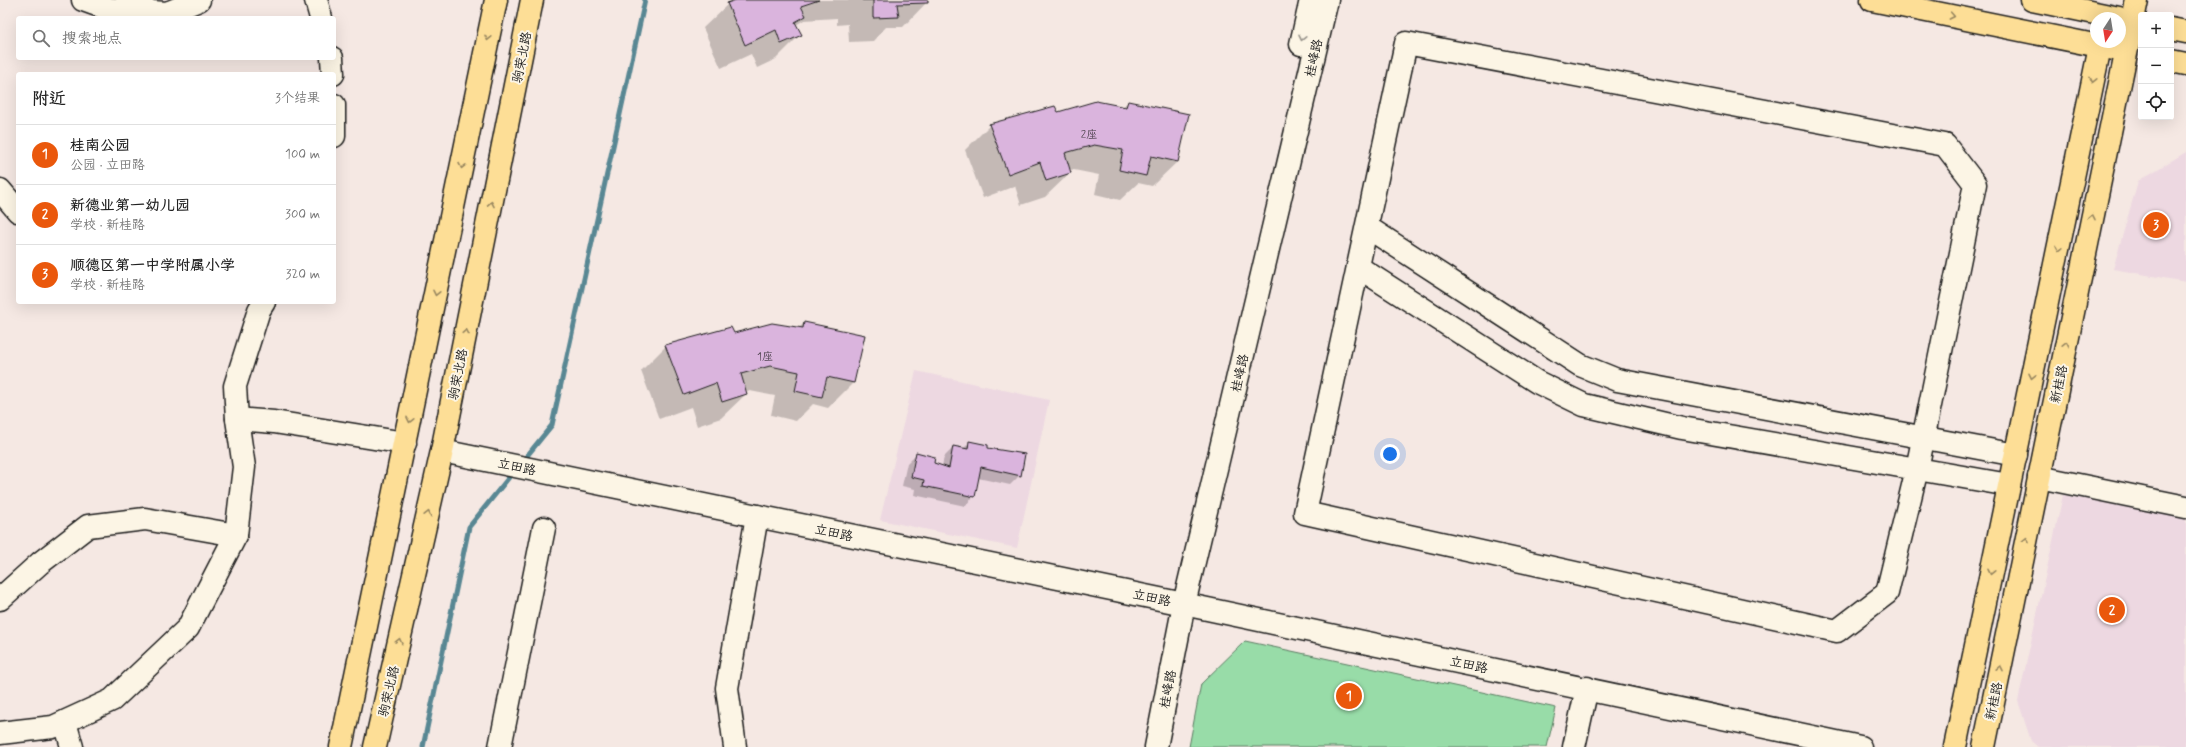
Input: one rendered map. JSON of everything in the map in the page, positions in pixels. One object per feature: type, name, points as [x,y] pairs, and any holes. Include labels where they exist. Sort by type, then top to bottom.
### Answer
[{"type":"main road","points":[[341,747],[496,0]]},
{"type":"main road","name":"驹荣北路","points":[[375,747],[442,451],[532,0]]},
{"type":"main road","points":[[1872,0],[2090,42]]},
{"type":"main road","points":[[2032,0],[2097,12]]},
{"type":"main road","name":"新桂路","points":[[2124,12],[2137,0]]},
{"type":"main road","points":[[2174,30],[2186,32]]},
{"type":"main road","name":"新桂路","points":[[1984,747],[2039,478],[2134,53],[2126,33]]},
{"type":"main road","points":[[1955,747],[2100,48]]},
{"type":"main road","points":[[2116,48],[2134,53]]},
{"type":"main road","points":[[2174,62],[2186,64]]},
{"type":"street","points":[[83,0],[108,9],[167,13],[199,0]]},
{"type":"street","points":[[316,0],[320,16]]},
{"type":"street","points":[[1149,747],[1182,603],[1311,0]]},
{"type":"street","name":"桂峰路","points":[[1156,747],[1182,603],[1327,0]]},
{"type":"street","points":[[1406,43],[1945,145],[1975,184],[1922,438],[1917,469],[1887,593],[1837,631],[1305,512],[1358,267],[1406,43]]},
{"type":"street","points":[[332,60],[333,72]]},
{"type":"street","points":[[0,190],[16,209]]},
{"type":"street","points":[[1367,228],[1580,365],[1617,380],[2016,455]]},
{"type":"street","points":[[1358,267],[1537,382],[1584,405],[1682,428],[2009,485]]},
{"type":"street","points":[[0,733],[53,727],[112,700],[188,628],[236,535],[244,467],[237,419],[235,386],[259,310],[263,304]]},
{"type":"street","points":[[237,419],[274,422],[405,443]]},
{"type":"street","name":"立田路","points":[[442,451],[1182,603],[1860,747]]},
{"type":"street","points":[[2039,478],[2186,507]]},
{"type":"street","points":[[735,747],[727,688],[757,516]]},
{"type":"street","points":[[0,599],[40,563],[88,526],[145,519],[236,535]]},
{"type":"street","points":[[500,747],[544,528]]},
{"type":"street","points":[[1574,747],[1587,688]]},
{"type":"street","points":[[65,722],[72,747]]},
{"type":"shaded area","points":[[2186,152],[2186,282],[2113,269],[2138,181]]},
{"type":"shaded area","points":[[916,371],[1049,400],[1017,548],[880,520]]},
{"type":"shaded area","points":[[2063,495],[2186,519],[2186,747],[2038,747],[2031,741],[2018,701]]},
{"type":"green space","points":[[1245,641],[1556,708],[1547,747],[1189,747],[1201,684]]},
{"type":"building","points":[[736,0],[819,0],[801,6],[806,16],[795,22],[802,35],[781,44],[776,30],[745,45],[727,3]]},
{"type":"building","points":[[873,0],[928,0],[928,3],[897,4],[899,17],[873,18]]},
{"type":"building","points":[[1096,101],[1126,107],[1128,101],[1189,114],[1178,162],[1151,156],[1146,176],[1119,170],[1123,150],[1094,145],[1065,153],[1071,173],[1046,181],[1040,162],[1008,174],[989,124],[1055,106],[1058,112]]},
{"type":"building","points":[[804,322],[865,335],[854,383],[827,377],[822,397],[795,391],[799,372],[770,366],[741,374],[747,394],[722,402],[716,383],[684,395],[665,345],[731,327],[734,333],[772,323],[803,328]]},
{"type":"building","points":[[969,441],[988,445],[988,448],[1025,454],[1021,476],[981,467],[975,497],[923,486],[924,480],[911,477],[916,452],[935,457],[934,463],[949,468],[953,446],[968,449]]},
{"type":"waterway","points":[[522,462],[552,425],[645,0]]},
{"type":"waterway","points":[[423,747],[469,527],[514,471]]},
{"type":"place","name":"顺德区第一中学附属小学","points":[[2156,225]]},
{"type":"place","name":"新德业第一幼儿园","points":[[2112,610]]},
{"type":"place","name":"桂南公园","points":[[1349,696]]}]
